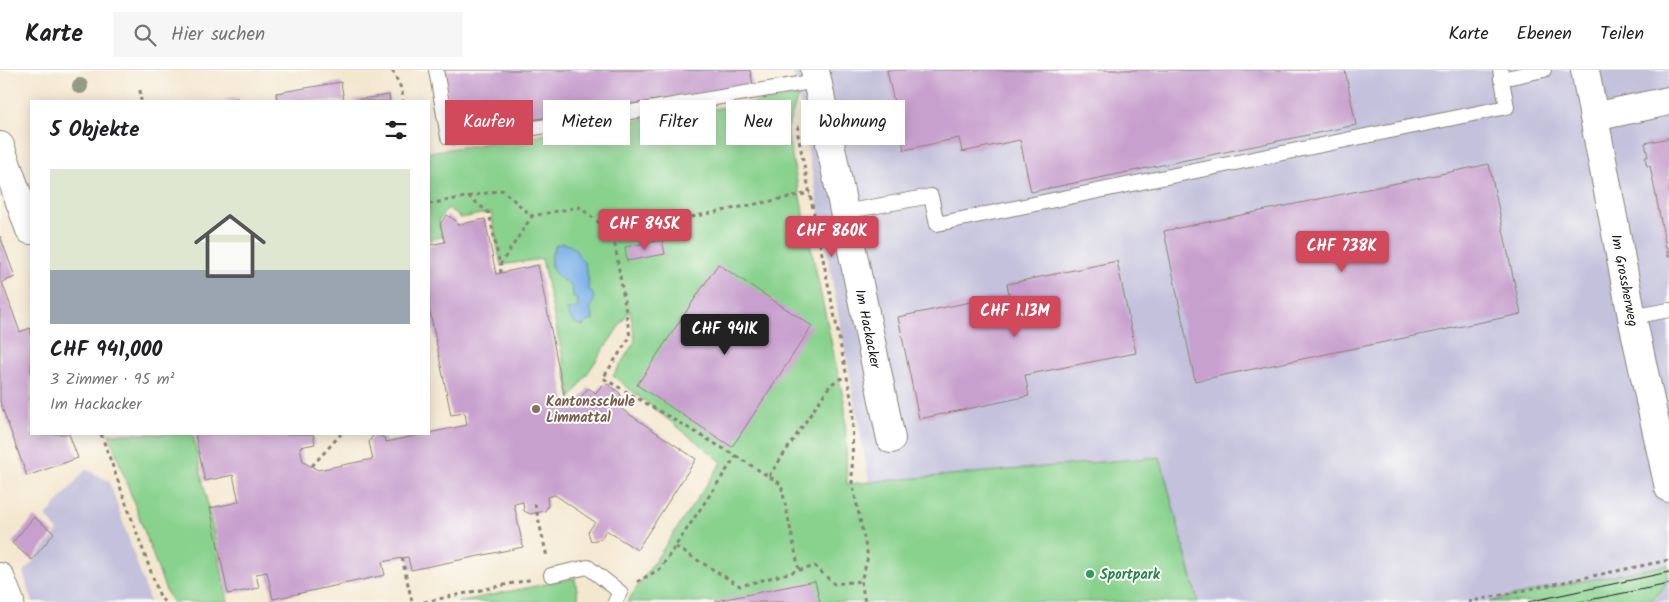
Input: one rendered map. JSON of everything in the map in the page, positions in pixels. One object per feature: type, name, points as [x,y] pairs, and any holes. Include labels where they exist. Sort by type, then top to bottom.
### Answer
[{"type":"street","name":"Im Grossherweg","points":[[1585,70],[1632,317],[1669,488]]},
{"type":"street","name":"Im Hackacker","points":[[816,76],[891,439]]},
{"type":"street","points":[[1594,117],[1669,101]]},
{"type":"street","points":[[0,146],[30,230]]},
{"type":"lane","points":[[436,70],[448,137],[474,138],[816,76]]},
{"type":"lane","points":[[844,212],[931,196],[937,224],[1507,107],[1501,75],[1544,70]]},
{"type":"lane","points":[[1632,317],[1669,310]]},
{"type":"lane","points":[[551,575],[588,567],[617,597]]},
{"type":"path","points":[[392,70],[402,90],[403,100]]},
{"type":"path","points":[[140,90],[141,100]]},
{"type":"path","points":[[800,124],[797,130],[853,407],[852,482],[868,557],[861,581],[865,602]]},
{"type":"path","points":[[430,204],[502,190],[532,216]]},
{"type":"path","points":[[614,234],[810,193]]},
{"type":"path","points":[[468,196],[489,213],[501,272]]},
{"type":"path","points":[[500,265],[532,216],[579,207],[614,234],[630,337],[603,378],[617,389],[736,456],[781,484],[799,570]]},
{"type":"path","points":[[769,476],[831,384],[846,376]]},
{"type":"path","points":[[101,435],[159,594],[164,602]]},
{"type":"path","points":[[312,466],[340,435]]},
{"type":"path","points":[[617,597],[660,569],[736,456]]},
{"type":"path","points":[[535,504],[545,549]]},
{"type":"path","points":[[676,547],[740,586],[816,566],[834,584],[861,581]]},
{"type":"path","points":[[402,558],[412,602]]},
{"type":"path","points":[[1468,602],[1669,560]]},
{"type":"path","points":[[424,602],[551,575]]},
{"type":"shaded area","points":[[793,70],[1669,70],[1669,602],[897,602],[869,480],[807,145],[905,145],[905,100],[801,100],[801,113]]},
{"type":"shaded area","points":[[86,469],[109,481],[150,602],[33,602],[23,573],[58,531],[46,516]]},
{"type":"green space","points":[[798,96],[791,118],[791,100],[772,100]]},
{"type":"green space","points":[[726,107],[726,145],[790,145],[845,406],[847,484],[1160,457],[1198,602],[627,602],[722,462],[613,376],[635,341],[630,310],[571,398],[542,259],[501,265],[491,212],[461,218],[448,208],[439,220],[442,237],[430,240],[430,152],[475,145],[533,145],[533,136],[543,135],[543,145],[630,145],[630,121],[640,120],[640,145],[716,145],[716,108]]},
{"type":"green space","points":[[109,435],[193,435],[228,602],[172,602],[166,591]]},
{"type":"green space","points":[[1668,565],[1664,587],[1661,592],[1646,602],[1489,602],[1547,588]]},
{"type":"green space","points":[[575,578],[579,602],[457,602]]},
{"type":"water","points":[[562,243],[574,248],[585,263],[588,288],[592,293],[594,301],[590,309],[593,320],[585,323],[583,326],[573,321],[567,310],[577,308],[578,299],[573,297],[572,287],[556,274],[551,265],[556,245]]},
{"type":"building","points":[[443,70],[750,70],[753,85],[658,100],[640,100],[640,103],[630,104],[630,100],[543,100],[543,118],[533,120],[533,100],[448,100]]},
{"type":"building","points":[[887,70],[1345,70],[1356,125],[1031,192],[1020,140],[962,152],[959,138],[904,150],[905,100],[893,100]]},
{"type":"building","points":[[341,82],[344,100],[277,100],[276,93]]},
{"type":"building","points":[[389,95],[390,100],[353,100]]},
{"type":"building","points":[[1669,138],[1668,257],[1650,166],[1647,166],[1646,162],[1645,157],[1648,157],[1645,143]]},
{"type":"building","points":[[1489,164],[1521,314],[1195,381],[1164,231]]},
{"type":"building","name":"Kantonsschule Limmattal","points":[[447,215],[456,221],[457,225],[485,219],[496,274],[538,265],[566,405],[578,402],[588,388],[596,393],[601,386],[608,384],[620,393],[622,399],[617,406],[696,459],[637,550],[606,530],[601,539],[591,541],[588,532],[595,522],[555,495],[547,497],[548,506],[545,511],[530,514],[524,511],[523,502],[514,504],[523,547],[411,570],[408,557],[382,562],[385,575],[273,599],[267,572],[256,574],[259,588],[228,594],[210,508],[239,502],[233,475],[205,481],[195,435],[313,435],[315,444],[300,447],[303,462],[318,470],[373,459],[369,442],[373,435],[379,435],[386,442],[419,435],[430,435],[430,433],[467,425],[465,413],[451,415],[430,312],[430,245],[445,242],[440,224]]},
{"type":"building","points":[[0,236],[15,277],[2,282],[20,332],[30,328],[30,435],[69,435],[78,458],[27,476],[0,402]]},
{"type":"building","points":[[662,240],[665,254],[627,261],[625,247]]},
{"type":"building","points":[[1117,261],[1136,353],[1025,375],[1029,396],[919,419],[898,317],[1009,294],[1007,284]]},
{"type":"building","points":[[718,264],[812,326],[732,447],[637,385]]},
{"type":"building","points":[[34,517],[54,533],[32,560],[12,543]]},
{"type":"building","points":[[815,581],[820,602],[716,602],[716,601]]},
{"type":"tram line","points":[[1528,602],[1669,572]]},
{"type":"tram line","points":[[1579,602],[1669,584]]},
{"type":"place","name":"Kantonsschule Limmattal","points":[[536,409]]},
{"type":"place","name":"Sportpark","points":[[1090,574]]}]
